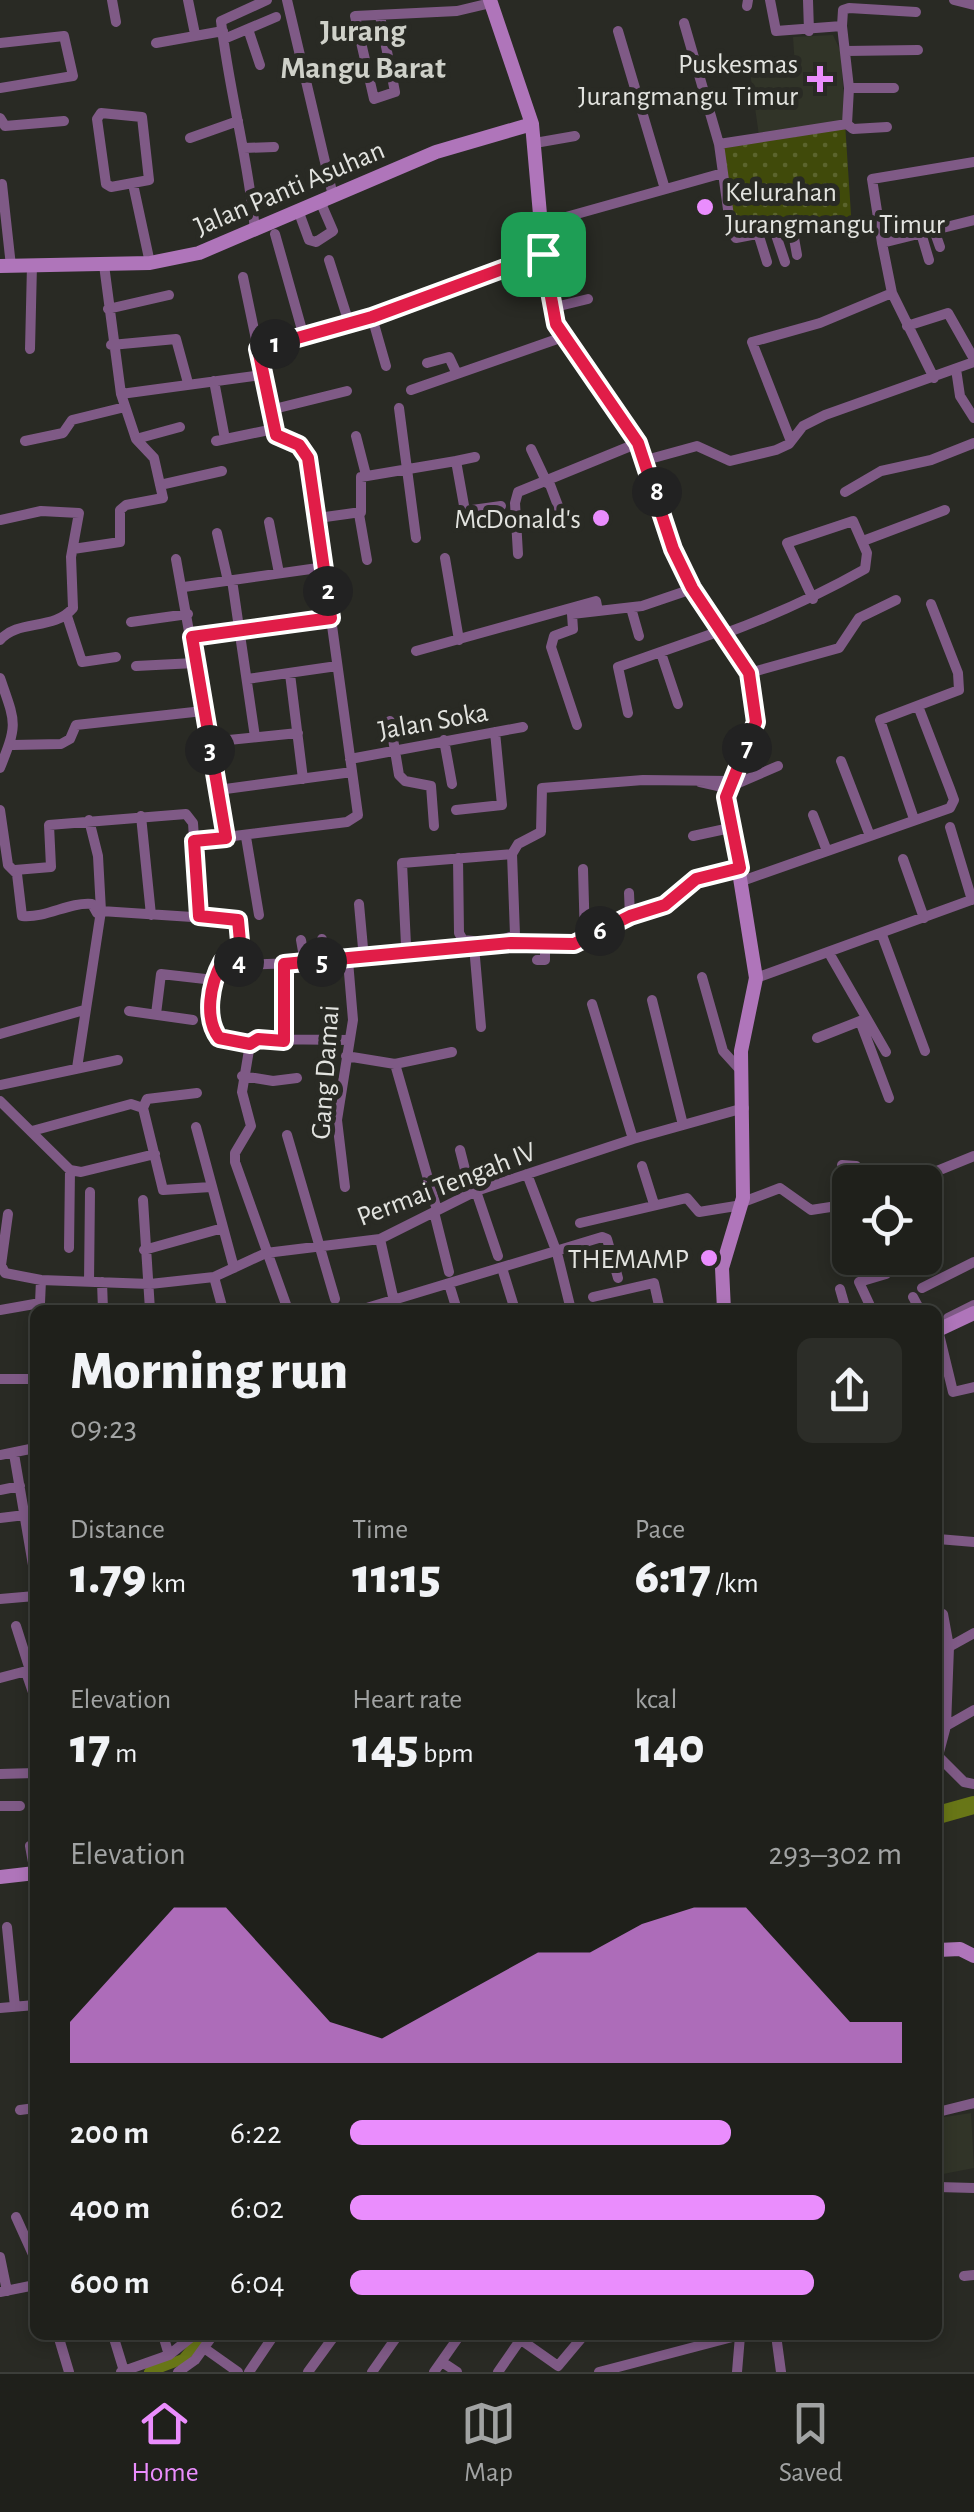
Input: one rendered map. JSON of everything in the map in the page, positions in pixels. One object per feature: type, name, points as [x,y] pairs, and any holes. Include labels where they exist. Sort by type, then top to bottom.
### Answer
[{"type":"main road","points":[[490,1],[532,124],[551,308],[563,337],[638,443],[673,549],[692,588],[749,673],[756,722],[731,784],[730,828],[756,978],[744,1030],[743,1199],[722,1268],[719,1305]]},
{"type":"main road","name":"Jalan Panti Asuhan","points":[[5,266],[150,264],[199,253],[436,152],[532,124]]},
{"type":"main road","points":[[942,1326],[974,1313]]},
{"type":"main road","points":[[0,1877],[30,1874]]},
{"type":"main road","points":[[942,1950],[960,1950],[974,1956]]},
{"type":"street","points":[[112,0],[116,22]]},
{"type":"street","points":[[188,0],[195,34]]},
{"type":"street","points":[[223,30],[267,0]]},
{"type":"street","points":[[287,0],[332,232],[316,242],[310,240],[298,210]]},
{"type":"street","points":[[770,0],[772,28],[809,31],[842,26]]},
{"type":"street","points":[[808,0],[809,31]]},
{"type":"street","points":[[954,0],[974,6]]},
{"type":"street","points":[[380,16],[395,92],[374,98],[355,16],[457,12],[490,1]]},
{"type":"street","points":[[845,124],[848,88],[843,10],[916,12]]},
{"type":"street","points":[[156,43],[195,34],[248,29],[276,17]]},
{"type":"street","points":[[684,23],[719,144],[732,234],[743,238],[792,227],[881,238],[921,234],[974,220]]},
{"type":"street","points":[[248,29],[260,65]]},
{"type":"street","points":[[223,30],[254,195],[255,231]]},
{"type":"street","points":[[618,31],[665,188]]},
{"type":"street","points":[[0,43],[64,36],[72,76],[0,88]]},
{"type":"street","points":[[846,51],[918,50]]},
{"type":"street","points":[[848,88],[894,88]]},
{"type":"street","points":[[97,115],[142,117],[151,177],[133,184],[106,184],[97,115]]},
{"type":"street","points":[[0,118],[5,126],[64,121]]},
{"type":"street","points":[[190,138],[238,121]]},
{"type":"street","points":[[719,144],[845,124],[854,129],[886,127]]},
{"type":"street","points":[[535,143],[575,136]]},
{"type":"street","points":[[244,148],[274,147]]},
{"type":"street","points":[[934,378],[892,294],[872,178],[974,162]]},
{"type":"street","points":[[541,224],[722,173]]},
{"type":"street","points":[[2,184],[5,266]]},
{"type":"street","points":[[133,184],[150,264]]},
{"type":"street","points":[[792,227],[797,255]]},
{"type":"street","points":[[774,228],[785,262]]},
{"type":"street","points":[[934,230],[940,248]]},
{"type":"street","points":[[758,233],[767,262]]},
{"type":"street","points":[[275,234],[304,337]]},
{"type":"street","points":[[921,234],[929,260]]},
{"type":"street","points":[[258,349],[372,317],[543,254]]},
{"type":"street","points":[[329,260],[349,323]]},
{"type":"street","points":[[30,349],[32,264]]},
{"type":"street","points":[[73,549],[120,542],[120,510],[126,505],[163,498],[154,458],[136,438],[121,394],[111,345],[104,264]]},
{"type":"street","points":[[194,841],[246,837],[356,819],[359,810],[306,452],[274,429],[243,277]]},
{"type":"street","points":[[790,440],[752,342],[820,323],[892,294]]},
{"type":"street","points":[[108,310],[169,295]]},
{"type":"street","points":[[551,308],[588,299]]},
{"type":"street","points":[[646,460],[702,446],[733,461],[785,447],[803,426],[825,415],[934,378],[974,360],[948,313],[907,326]]},
{"type":"street","points":[[372,317],[386,366]]},
{"type":"street","points":[[411,390],[563,337]]},
{"type":"street","points":[[111,345],[176,339],[188,383]]},
{"type":"street","points":[[427,363],[449,356],[457,374]]},
{"type":"street","points":[[956,368],[960,396],[974,418]]},
{"type":"street","points":[[121,394],[262,374]]},
{"type":"street","points":[[214,381],[220,440],[274,429]]},
{"type":"street","points":[[270,410],[347,391]]},
{"type":"street","points":[[25,441],[63,433],[72,420],[125,407]]},
{"type":"street","points":[[399,408],[416,538]]},
{"type":"street","points":[[136,438],[180,428]]},
{"type":"street","points":[[356,436],[366,475]]},
{"type":"street","points":[[845,492],[882,471],[932,460],[974,442]]},
{"type":"street","points":[[518,554],[516,495],[638,443]]},
{"type":"street","points":[[531,449],[560,511]]},
{"type":"street","points":[[367,560],[359,514],[359,481],[366,475],[475,457]]},
{"type":"street","points":[[456,461],[465,511],[501,506]]},
{"type":"street","points":[[160,485],[222,472]]},
{"type":"street","points":[[863,541],[945,510]]},
{"type":"street","points":[[0,520],[41,512],[79,513],[73,549],[72,608],[66,616],[8,632],[0,640]]},
{"type":"street","points":[[318,518],[359,514]]},
{"type":"street","points":[[628,714],[617,670],[814,598],[865,569],[868,560],[857,524],[849,520],[787,543],[814,598]]},
{"type":"street","points":[[270,522],[279,574]]},
{"type":"street","points":[[217,533],[240,631],[255,738]]},
{"type":"street","points":[[176,558],[226,838]]},
{"type":"street","points":[[445,558],[459,640]]},
{"type":"street","points":[[184,587],[325,567]]},
{"type":"street","points":[[577,725],[552,640],[573,629],[572,614],[631,608],[692,588]]},
{"type":"street","points":[[749,673],[842,646],[859,618],[896,600]]},
{"type":"street","points":[[416,651],[596,601],[598,611]]},
{"type":"street","points":[[914,820],[880,720],[960,690],[958,673],[931,604]]},
{"type":"street","points":[[631,608],[639,636]]},
{"type":"street","points":[[131,622],[188,614]]},
{"type":"street","points":[[66,616],[82,662],[116,657]]},
{"type":"street","points":[[192,637],[331,618]]},
{"type":"street","points":[[660,653],[678,704]]},
{"type":"street","points":[[136,666],[195,663]]},
{"type":"street","points":[[247,680],[337,666]]},
{"type":"street","points":[[290,674],[303,779]]},
{"type":"street","points":[[0,678],[12,708],[13,744],[0,768]]},
{"type":"street","points":[[250,1044],[216,1035],[210,1021],[214,980],[222,962],[348,961],[474,946],[585,940],[630,916],[665,905],[696,879],[741,874],[827,851],[950,808],[954,800],[918,706]]},
{"type":"street","points":[[13,744],[61,744],[72,737],[76,725],[202,711]]},
{"type":"street","points":[[390,721],[399,775],[405,781],[431,786],[434,826]]},
{"type":"street","name":"Jalan Soka","points":[[350,759],[524,726]]},
{"type":"street","points":[[456,810],[502,804],[495,732]]},
{"type":"street","points":[[209,742],[298,733]]},
{"type":"street","points":[[444,740],[452,784]]},
{"type":"street","points":[[841,761],[870,836]]},
{"type":"street","points":[[458,858],[461,938],[508,939],[516,930],[512,854],[518,844],[541,832],[545,786],[731,784],[778,766]]},
{"type":"street","points":[[218,790],[352,772]]},
{"type":"street","points":[[0,810],[8,867],[22,916],[55,914],[76,902],[92,904],[99,912],[238,920],[242,963]]},
{"type":"street","points":[[8,867],[49,866],[49,825],[188,815],[194,841],[199,916]]},
{"type":"street","points":[[814,815],[827,851]]},
{"type":"street","points":[[141,816],[151,915]]},
{"type":"street","points":[[78,1068],[99,912],[98,856],[89,820]]},
{"type":"street","points":[[756,978],[973,899],[950,826]]},
{"type":"street","points":[[693,836],[730,828]]},
{"type":"street","points":[[246,837],[259,915]]},
{"type":"street","points":[[406,946],[400,866],[407,860],[512,854]]},
{"type":"street","points":[[903,859],[924,918]]},
{"type":"street","points":[[583,868],[585,940]]},
{"type":"street","points":[[629,893],[630,916]]},
{"type":"street","points":[[359,904],[364,959]]},
{"type":"street","points":[[882,935],[926,1051]]},
{"type":"street","points":[[322,939],[325,962]]},
{"type":"street","points":[[301,940],[304,962]]},
{"type":"street","points":[[537,960],[544,960],[545,944]]},
{"type":"street","points":[[474,946],[481,1027]]},
{"type":"street","points":[[828,953],[863,1020],[886,1052]]},
{"type":"street","name":"Gang Damai","points":[[345,1187],[338,1120],[353,1013],[348,961]]},
{"type":"street","points":[[284,964],[284,1041]]},
{"type":"street","points":[[156,1014],[160,974],[214,980]]},
{"type":"street","points":[[702,977],[724,1051],[743,1073]]},
{"type":"street","points":[[652,1000],[683,1124]]},
{"type":"street","points":[[592,1004],[632,1139]]},
{"type":"street","points":[[0,1034],[84,1010]]},
{"type":"street","points":[[128,1012],[192,1020]]},
{"type":"street","points":[[816,1038],[863,1020]]},
{"type":"street","points":[[863,1020],[889,1098]]},
{"type":"street","points":[[286,1305],[235,1162],[235,1153],[251,1126],[242,1076],[250,1044],[258,1039],[349,1040]]},
{"type":"street","points":[[346,1056],[395,1064],[452,1052]]},
{"type":"street","points":[[0,1086],[118,1060]]},
{"type":"street","points":[[395,1064],[436,1211],[456,1305]]},
{"type":"street","points":[[242,1076],[273,1081],[297,1078]]},
{"type":"street","points":[[197,1093],[147,1099],[143,1108],[167,1193],[212,1187]]},
{"type":"street","points":[[0,1102],[70,1170],[81,1172],[154,1154]]},
{"type":"street","points":[[32,1132],[131,1104],[143,1108]]},
{"type":"street","name":"Permai Tengah IV","points":[[41,1280],[179,1283],[214,1277],[266,1253],[380,1239],[474,1192],[632,1139],[745,1108]]},
{"type":"street","points":[[196,1127],[234,1268]]},
{"type":"street","points":[[287,1136],[335,1299]]},
{"type":"street","points":[[460,1150],[513,1305]]},
{"type":"street","points":[[942,1169],[974,1156]]},
{"type":"street","points":[[842,1164],[849,1165]]},
{"type":"street","points":[[642,1166],[654,1204]]},
{"type":"street","points":[[68,1248],[70,1170]]},
{"type":"street","points":[[527,1174],[554,1247],[570,1305]]},
{"type":"street","points":[[580,1223],[654,1204],[693,1205],[700,1212],[780,1188],[811,1210],[832,1207]]},
{"type":"street","points":[[90,1192],[90,1282]]},
{"type":"street","points":[[144,1200],[150,1305]]},
{"type":"street","points":[[8,1214],[2,1270],[41,1280],[38,1305]]},
{"type":"street","points":[[144,1250],[223,1228]]},
{"type":"street","points":[[380,1239],[394,1305],[449,1278],[604,1236],[618,1278]]},
{"type":"street","points":[[922,1288],[974,1262]]},
{"type":"street","points":[[870,1305],[859,1282],[883,1275]]},
{"type":"street","points":[[214,1277],[222,1305]]},
{"type":"street","points":[[102,1282],[103,1305]]},
{"type":"street","points":[[602,1305],[597,1296],[654,1283],[659,1305]]},
{"type":"street","points":[[840,1289],[845,1305]]},
{"type":"street","points":[[912,1297],[917,1305]]},
{"type":"street","points":[[942,1325],[974,1304]]},
{"type":"street","points":[[0,1310],[30,1310]]},
{"type":"street","points":[[942,1346],[952,1392],[974,1387]]},
{"type":"street","points":[[0,1379],[30,1380]]},
{"type":"street","points":[[0,1455],[30,1449]]},
{"type":"street","points":[[14,1454],[30,1546]]},
{"type":"street","points":[[0,1490],[20,1486]]},
{"type":"street","points":[[0,1518],[25,1515]]},
{"type":"street","points":[[942,1540],[974,1542]]},
{"type":"street","points":[[0,1599],[30,1596]]},
{"type":"street","points":[[942,1741],[946,1726],[948,1646],[943,1614]]},
{"type":"street","points":[[0,1678],[30,1671],[16,1626]]},
{"type":"street","points":[[948,1646],[974,1633]]},
{"type":"street","points":[[946,1726],[974,1710]]},
{"type":"street","points":[[942,1760],[964,1782],[974,1784]]},
{"type":"street","points":[[0,1774],[30,1773]]},
{"type":"street","points":[[0,1806],[20,1806]]},
{"type":"street","points":[[8,1927],[15,2008]]},
{"type":"street","points":[[0,2008],[30,2005]]},
{"type":"street","points":[[942,2111],[974,2103]]},
{"type":"street","points":[[20,2110],[30,2109]]},
{"type":"street","points":[[942,2186],[974,2188]]},
{"type":"street","points":[[16,2217],[30,2239]]},
{"type":"street","points":[[0,2257],[4,2292],[30,2286]]},
{"type":"street","points":[[59,2340],[69,2372]]},
{"type":"street","points":[[113,2340],[122,2372],[169,2355],[188,2340]]},
{"type":"street","points":[[167,2340],[169,2355]]},
{"type":"street","points":[[178,2372],[210,2340]]},
{"type":"street","points":[[249,2372],[271,2340]]},
{"type":"street","points":[[308,2372],[331,2340]]},
{"type":"street","points":[[372,2372],[394,2340]]},
{"type":"street","points":[[457,2340],[438,2367],[457,2372]]},
{"type":"street","points":[[498,2372],[517,2340]]},
{"type":"street","points":[[524,2340],[558,2366],[580,2340]]},
{"type":"street","points":[[599,2372],[724,2340]]},
{"type":"street","points":[[737,2372],[740,2340]]},
{"type":"street","points":[[777,2340],[781,2372]]},
{"type":"street","points":[[204,2348],[238,2372]]},
{"type":"shaded area","points":[[833,35],[841,52],[845,123],[759,136],[750,72],[795,68],[793,37]]},
{"type":"shaded area","points":[[971,2113],[974,2168],[942,2174],[942,2117]]},
{"type":"green space","points":[[845,123],[852,230],[794,226],[731,229],[720,142]]},
{"type":"waterway","points":[[942,1814],[974,1805]]},
{"type":"waterway","points":[[149,2372],[183,2359],[199,2340]]},
{"type":"place","name":"Puskesmas Jurangmangu Timur","points":[[820,79]]},
{"type":"place","name":"Kelurahan Jurangmangu Timur","points":[[705,207]]},
{"type":"place","name":"McDonald's","points":[[601,518]]},
{"type":"place","name":"THEMAMP","points":[[709,1258]]},
{"type":"district","name":"Jurang Mangu Barat","points":[[363,48]]},
{"type":"route","points":[[543,254],[556,324],[638,443],[673,549],[692,588],[749,673],[756,722],[726,797],[740,868],[696,879],[665,905],[630,916],[580,943],[511,943],[284,964],[284,1041],[258,1039],[250,1044],[219,1038],[210,1021],[214,980],[222,962],[242,963],[238,920],[199,916],[194,841],[226,838],[192,637],[331,618],[308,458],[299,445],[276,435],[258,349],[372,317],[543,254]]}]
